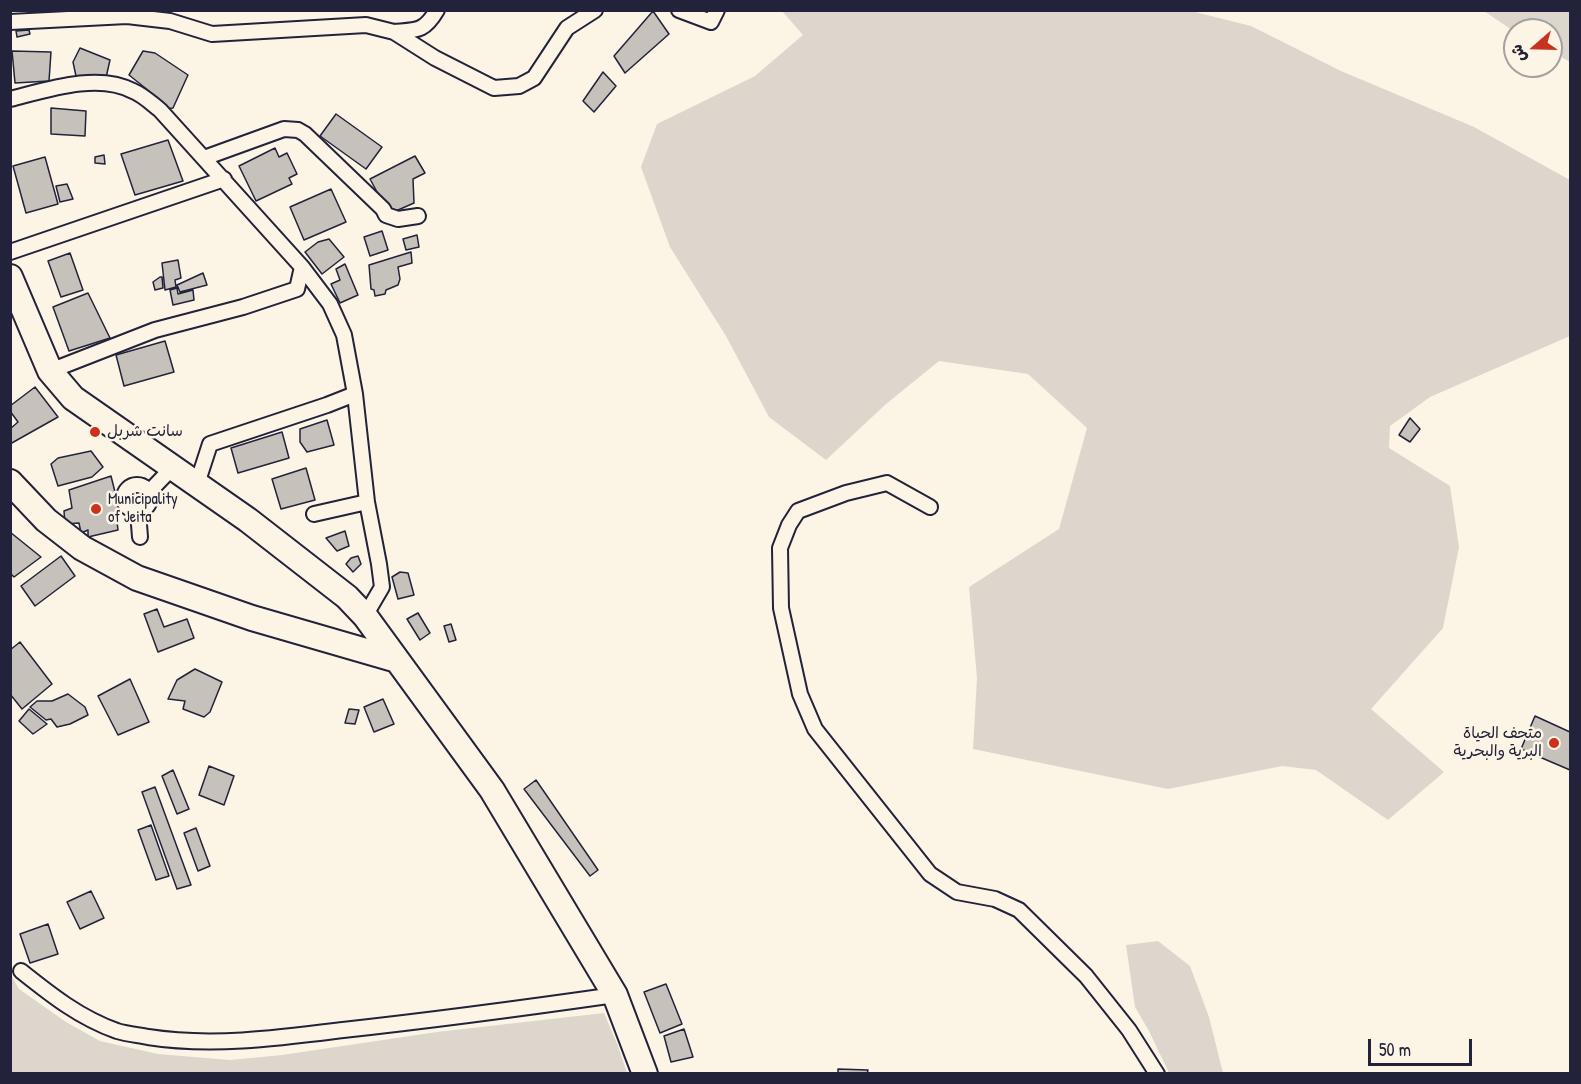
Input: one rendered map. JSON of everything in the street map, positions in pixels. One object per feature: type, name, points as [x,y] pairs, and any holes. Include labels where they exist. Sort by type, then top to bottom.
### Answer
[{"type":"highway","points":[[10,277],[50,370],[73,398],[248,520],[338,590],[365,616],[492,790],[615,995],[645,1074]]},
{"type":"highway","points":[[10,482],[46,520],[82,548],[137,578],[252,618],[397,660]]},
{"type":"highway","points":[[340,645],[357,637],[362,631],[365,616]]},
{"type":"street","points":[[10,22],[127,16],[170,21],[212,34],[353,24],[394,32],[421,30],[430,22],[437,10]]},
{"type":"street","points":[[394,32],[435,58],[494,88],[519,86],[534,78],[567,28],[595,10]]},
{"type":"street","points":[[679,10],[711,22],[717,10]]},
{"type":"street","points":[[10,99],[70,84],[114,85],[132,89],[160,110],[224,179],[302,267],[330,304],[344,335],[355,394],[367,502],[380,564],[381,587],[365,616]]},
{"type":"street","points":[[204,158],[284,129],[298,130],[314,141],[387,215],[398,219],[418,216]]},
{"type":"street","points":[[10,252],[224,179]]},
{"type":"street","points":[[50,370],[155,330],[243,307],[297,289],[302,267]]},
{"type":"street","points":[[197,484],[210,444],[355,394]]},
{"type":"street","points":[[149,492],[173,467]]},
{"type":"street","points":[[930,507],[887,483],[846,493],[798,511],[789,525],[780,548],[780,572],[781,608],[800,694],[815,729],[930,874],[957,892],[995,899],[1019,910],[1086,976],[1129,1030],[1157,1074]]},
{"type":"street","points":[[141,485],[149,492],[150,502],[147,507],[138,512],[129,508],[124,499],[127,489],[141,485]]},
{"type":"street","points":[[314,514],[367,502]]},
{"type":"street","points":[[138,512],[140,537]]},
{"type":"street","points":[[21,971],[53,998],[87,1019],[119,1032],[162,1039],[207,1041],[276,1038],[459,1017],[615,995]]},
{"type":"shaded area","points":[[782,11],[1191,11],[1251,26],[1341,71],[1474,127],[1570,180],[1570,336],[1430,397],[1390,426],[1389,448],[1450,486],[1459,547],[1443,628],[1371,709],[1444,772],[1388,820],[1316,770],[1282,766],[1168,789],[973,749],[977,678],[969,587],[1059,529],[1087,428],[1028,374],[939,361],[886,404],[826,460],[769,417],[726,336],[670,247],[641,167],[657,124],[755,76],[803,35]]},
{"type":"shaded area","points":[[1484,11],[1570,11],[1570,62],[1563,58],[1563,18],[1503,18],[1503,24]]},
{"type":"shaded area","points":[[1158,941],[1190,966],[1209,1017],[1223,1073],[1169,1073],[1135,1007],[1126,945]]},
{"type":"shaded area","points":[[11,975],[19,989],[66,1022],[100,1041],[158,1054],[230,1060],[282,1055],[437,1032],[604,1013],[627,1073],[11,1073]]},
{"type":"building","points":[[653,11],[669,34],[625,73],[614,56]]},
{"type":"building","points":[[29,30],[30,34],[17,37],[16,31]]},
{"type":"building","points":[[80,48],[110,60],[105,82],[76,76],[73,62]]},
{"type":"building","points":[[12,51],[51,52],[49,81],[15,83]]},
{"type":"building","points":[[143,51],[155,53],[188,75],[173,108],[165,109],[148,96],[149,91],[129,75]]},
{"type":"building","points":[[603,72],[616,86],[594,112],[583,101]]},
{"type":"building","points":[[51,108],[86,111],[85,136],[51,134]]},
{"type":"building","points":[[336,114],[382,147],[366,169],[320,136]]},
{"type":"building","points":[[168,140],[183,181],[135,195],[121,154]]},
{"type":"building","points":[[275,148],[279,157],[287,153],[297,174],[289,178],[292,184],[256,201],[239,166]]},
{"type":"building","points":[[104,155],[105,164],[95,163],[95,157]]},
{"type":"building","points":[[415,156],[425,173],[413,179],[414,203],[389,214],[370,179]]},
{"type":"building","points":[[45,157],[58,204],[26,213],[13,166]]},
{"type":"building","points":[[67,184],[73,199],[60,202],[56,186]]},
{"type":"building","points":[[331,189],[346,222],[304,240],[290,207]]},
{"type":"building","points":[[382,231],[388,250],[370,256],[364,237]]},
{"type":"building","points":[[417,235],[419,247],[406,250],[403,239]]},
{"type":"building","points":[[329,239],[344,257],[322,274],[305,252],[318,242]]},
{"type":"building","points":[[411,252],[412,263],[398,267],[400,279],[398,285],[386,290],[385,294],[375,296],[374,290],[371,289],[369,265]]},
{"type":"building","points":[[70,253],[83,290],[61,297],[48,261]]},
{"type":"building","points":[[178,260],[181,278],[175,280],[176,287],[165,290],[162,263]]},
{"type":"building","points":[[345,264],[358,295],[340,303],[331,284],[340,280],[336,269]]},
{"type":"building","points":[[203,273],[207,285],[180,292],[177,285]]},
{"type":"building","points":[[162,277],[163,288],[155,290],[153,282]]},
{"type":"building","points":[[177,288],[178,294],[193,290],[194,300],[173,305],[170,290]]},
{"type":"building","points":[[88,293],[110,338],[69,351],[53,307]]},
{"type":"building","points":[[165,341],[174,372],[124,386],[116,355]]},
{"type":"building","points":[[35,387],[58,417],[10,444],[10,429],[18,422],[10,411],[10,406]]},
{"type":"building","points":[[1410,418],[1420,429],[1410,442],[1399,435]]},
{"type":"building","points":[[327,420],[334,445],[307,452],[300,442],[300,429]]},
{"type":"building","points":[[282,432],[289,458],[238,473],[231,448]]},
{"type":"building","points":[[91,451],[103,467],[92,477],[58,486],[51,464],[58,458]]},
{"type":"building","points":[[306,468],[315,500],[281,509],[272,479]]},
{"type":"building","points":[[111,476],[119,508],[116,513],[118,530],[88,537],[88,530],[81,533],[79,523],[65,524],[64,511],[72,508],[69,490]]},
{"type":"building","points":[[345,531],[349,546],[337,551],[326,538]]},
{"type":"building","points":[[10,532],[41,557],[14,577],[10,573]]},
{"type":"building","points":[[61,556],[75,576],[35,606],[21,586]]},
{"type":"building","points":[[358,556],[361,564],[353,572],[346,564],[351,558]]},
{"type":"building","points":[[400,572],[408,573],[414,595],[398,599],[392,577]]},
{"type":"building","points":[[157,609],[164,627],[187,619],[194,638],[158,652],[144,614]]},
{"type":"building","points":[[418,613],[430,633],[420,640],[407,619]]},
{"type":"building","points":[[451,624],[456,640],[449,642],[444,626]]},
{"type":"building","points":[[20,642],[52,684],[22,709],[10,694],[10,650]]},
{"type":"building","points":[[195,669],[222,682],[210,712],[204,717],[183,709],[185,701],[168,699],[177,680]]},
{"type":"building","points":[[130,679],[149,722],[118,735],[98,696]]},
{"type":"building","points":[[68,694],[85,707],[88,715],[70,724],[57,727],[51,719],[46,720],[30,707],[37,701],[52,701]]},
{"type":"building","points":[[383,699],[394,724],[374,732],[364,707]]},
{"type":"building","points":[[29,709],[47,724],[33,734],[19,721]]},
{"type":"building","points":[[349,709],[359,710],[355,724],[345,723]]},
{"type":"building","points":[[1535,716],[1570,732],[1570,770],[1521,749]]},
{"type":"building","points":[[209,766],[234,776],[224,805],[199,795]]},
{"type":"building","points":[[173,770],[189,809],[177,814],[162,776]]},
{"type":"building","points":[[536,780],[598,870],[590,876],[524,789]]},
{"type":"building","points":[[155,787],[191,885],[177,889],[142,792]]},
{"type":"building","points":[[151,825],[169,876],[156,880],[138,830]]},
{"type":"building","points":[[196,828],[210,866],[198,871],[184,833]]},
{"type":"building","points":[[91,891],[104,918],[80,929],[67,902]]},
{"type":"building","points":[[48,924],[58,954],[30,963],[20,934]]},
{"type":"building","points":[[666,984],[682,1024],[660,1033],[644,992]]},
{"type":"building","points":[[684,1029],[693,1057],[671,1062],[664,1036]]},
{"type":"building","points":[[838,1069],[868,1070],[867,1074],[838,1074]]},
{"type":"place","name":"سانت شربل","points":[[95,432]]},
{"type":"place","name":"Municipality of Jeita","points":[[96,509]]},
{"type":"place","name":"متحف الحياة البرية والبحرية","points":[[1554,743]]}]
